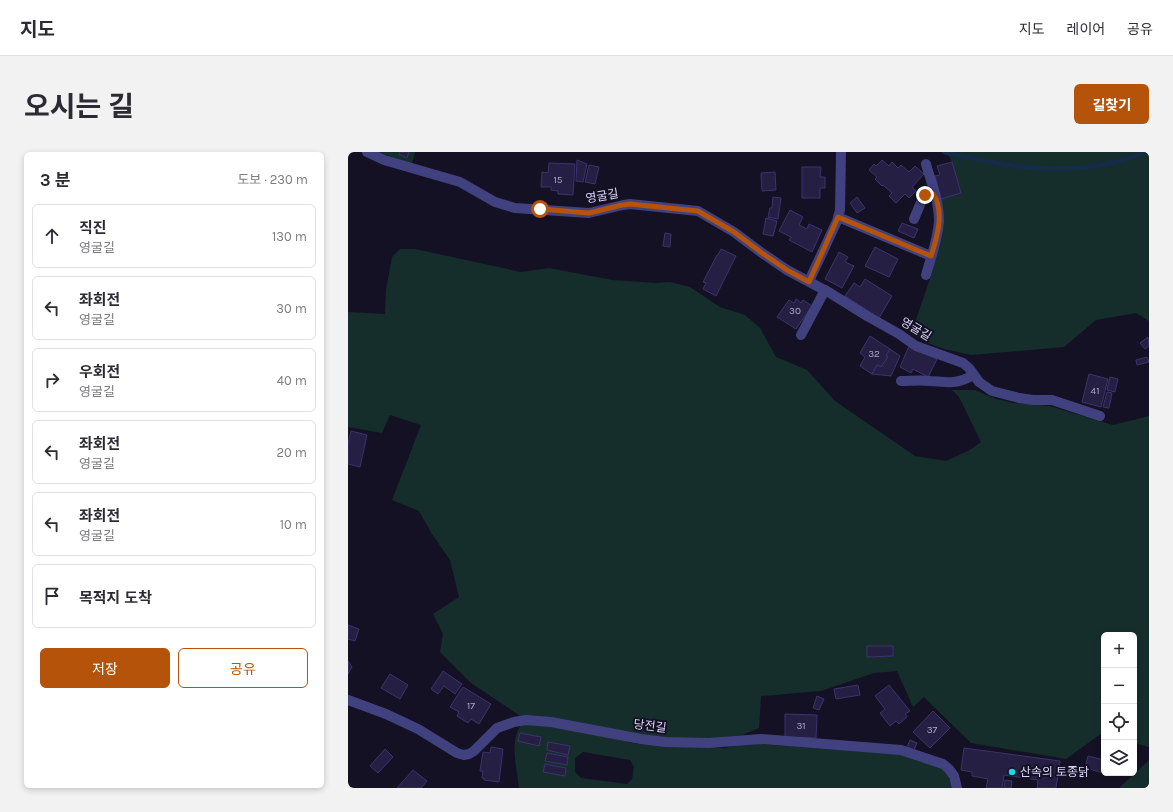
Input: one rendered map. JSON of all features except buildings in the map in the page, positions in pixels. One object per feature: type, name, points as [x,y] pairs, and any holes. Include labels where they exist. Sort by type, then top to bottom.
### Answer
[{"type":"lane","name":"영굴길","points":[[367,152],[384,160],[460,182],[495,202],[515,208],[589,213],[630,204],[698,211],[734,232],[787,270],[849,304],[916,346],[963,364],[969,368],[984,387],[1003,395],[1033,400],[1052,400],[1100,416]]},
{"type":"lane","points":[[809,282],[840,210],[840,152]]},
{"type":"lane","points":[[926,164],[936,199],[939,222],[926,275]]},
{"type":"lane","points":[[914,219],[925,195],[929,193],[933,194],[936,199]]},
{"type":"lane","points":[[838,217],[931,256]]},
{"type":"lane","points":[[801,335],[825,290]]},
{"type":"lane","points":[[901,381],[952,383],[959,382],[973,375]]},
{"type":"lane","name":"당전길","points":[[348,700],[386,714],[418,729],[457,753],[464,755],[474,751],[497,728],[514,722],[551,722],[665,742],[709,743],[761,739],[900,750],[943,764],[954,776],[957,788]]},
{"type":"green space","points":[[378,152],[415,152],[412,163]]},
{"type":"green space","points":[[947,152],[1149,152],[1149,321],[1136,313],[1096,320],[1064,347],[971,355],[944,349],[925,342],[911,334],[930,279],[942,236],[943,214],[941,199],[961,193],[952,162]]},
{"type":"green space","points":[[400,249],[415,249],[521,272],[549,268],[612,280],[656,283],[670,282],[690,287],[720,307],[745,315],[760,328],[776,357],[807,370],[835,401],[915,456],[946,461],[970,450],[981,442],[959,397],[952,390],[975,390],[996,399],[1014,403],[1049,406],[1113,425],[1149,416],[1149,747],[1137,744],[1137,632],[1101,632],[1101,734],[1066,759],[971,743],[924,697],[913,707],[897,671],[874,673],[821,691],[761,696],[759,728],[742,735],[711,739],[661,738],[522,717],[471,683],[440,652],[443,634],[433,614],[459,597],[450,560],[432,534],[419,511],[392,500],[421,425],[390,415],[382,433],[348,427],[348,312],[385,314],[386,290],[392,257]]},
{"type":"green space","points":[[539,724],[590,733],[637,744],[724,748],[758,744],[909,755],[940,766],[947,772],[953,788],[519,788],[515,755],[515,739],[521,725]],"holes":[[[583,752],[630,760],[634,767],[632,779],[627,784],[581,778],[575,772],[575,758]]]},
{"type":"green space","points":[[1149,760],[1149,788],[1119,788],[1132,776],[1137,776],[1137,771]]},
{"type":"waterway","points":[[944,152],[996,163],[1045,169],[1070,169],[1095,166],[1120,161],[1146,152]]},
{"type":"place","name":"산속의 토종닭","points":[[1012,772]]},
{"type":"route","points":[[540,209],[589,213],[630,204],[698,211],[734,232],[787,270],[809,282],[838,221],[838,217],[931,256],[939,222],[936,199],[933,194],[929,193],[925,195]]}]
